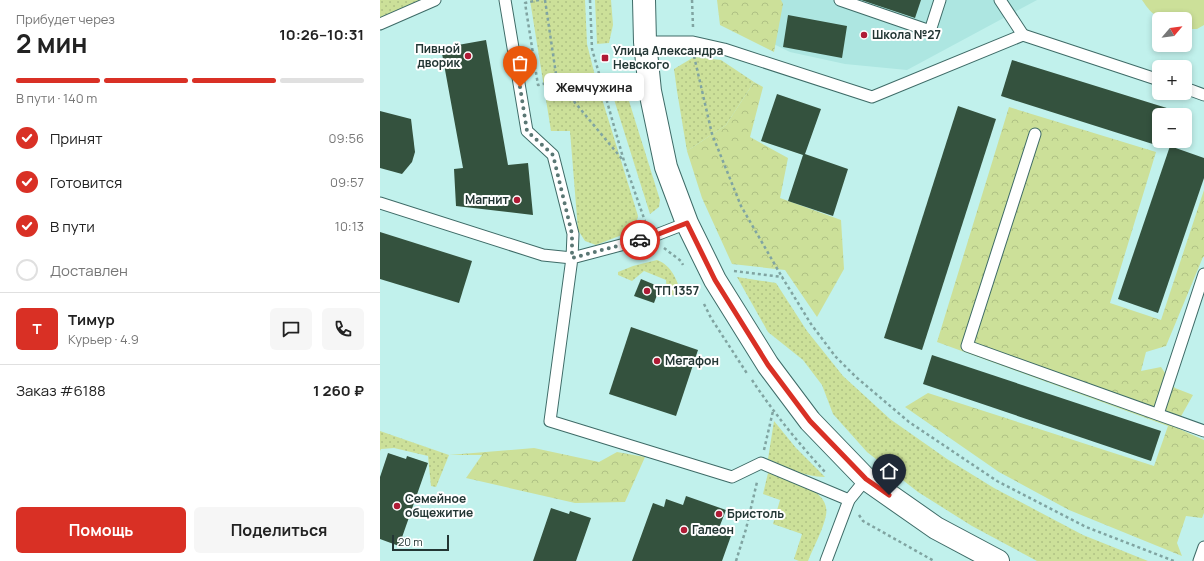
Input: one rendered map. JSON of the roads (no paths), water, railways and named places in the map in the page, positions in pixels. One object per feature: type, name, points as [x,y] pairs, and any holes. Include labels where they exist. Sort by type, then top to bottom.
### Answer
[{"type":"street","points":[[644,0],[645,42],[650,91],[666,167],[687,223],[715,280],[768,365],[810,421],[866,479],[936,528],[998,561]]},
{"type":"lane","points":[[380,24],[436,0]]},
{"type":"lane","points":[[505,0],[527,131],[553,155],[572,234],[572,258],[550,421],[732,477],[761,464],[850,500]]},
{"type":"lane","points":[[840,0],[930,31],[940,0]]},
{"type":"lane","points":[[1000,0],[1023,35],[1152,78]]},
{"type":"lane","points":[[645,42],[694,42],[724,49],[872,97],[1023,35]]},
{"type":"lane","points":[[1192,91],[1204,95]]},
{"type":"lane","points":[[1035,134],[967,346],[1204,431]]},
{"type":"lane","points":[[380,203],[543,255],[572,258],[651,237],[687,223]]},
{"type":"lane","points":[[1158,414],[1204,274]]},
{"type":"lane","points":[[826,561],[850,500],[866,479]]},
{"type":"lane","points":[[1199,561],[1204,547]]},
{"type":"place","name":"Школа №27","points":[[864,35]]},
{"type":"place","name":"Пивной дворик","points":[[468,56]]},
{"type":"place","name":"Улица Александра Невского","points":[[605,58]]},
{"type":"place","name":"Жемчужина","points":[[520,87]]},
{"type":"place","name":"Магнит","points":[[517,200]]},
{"type":"place","name":"ТП 1357","points":[[647,291]]},
{"type":"place","name":"Мегафон","points":[[657,361]]},
{"type":"place","name":"Семейное общежитие","points":[[397,506]]},
{"type":"place","name":"Бристоль","points":[[719,514]]},
{"type":"place","name":"Галеон","points":[[684,530]]}]
